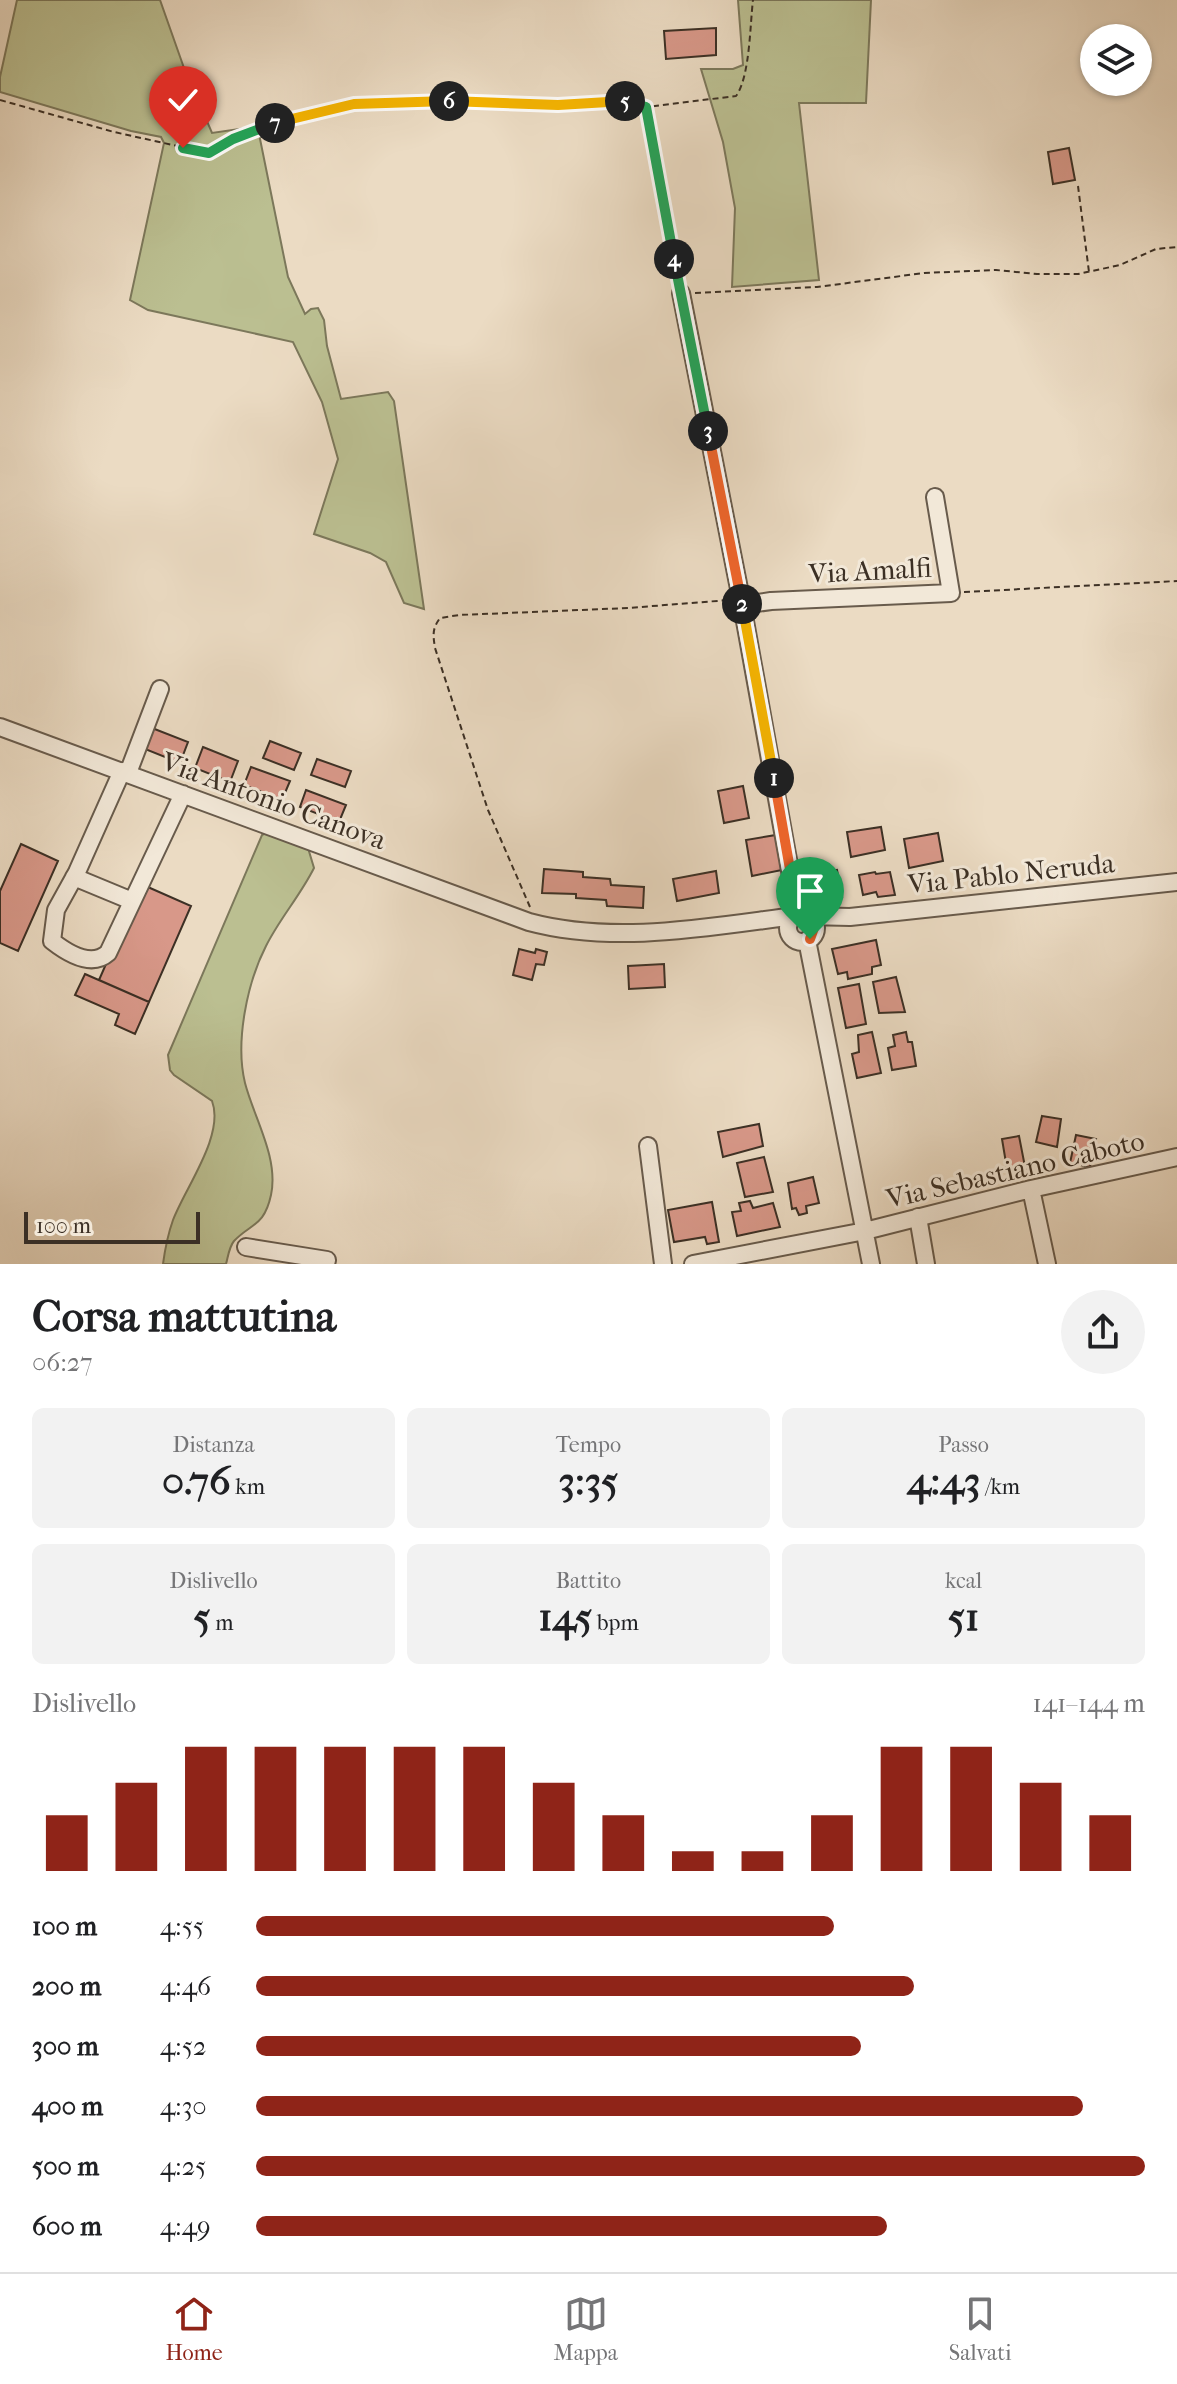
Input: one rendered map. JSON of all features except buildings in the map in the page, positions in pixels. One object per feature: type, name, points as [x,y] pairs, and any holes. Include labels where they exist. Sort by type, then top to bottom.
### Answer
[{"type":"street","points":[[681,293],[800,915]]},
{"type":"street","name":"Via Amalfi","points":[[742,602],[951,593],[935,497]]},
{"type":"street","points":[[160,689],[125,772],[56,910],[52,941],[65,951],[90,960],[102,958],[113,944],[183,794]]},
{"type":"street","name":"Via Antonio Canova","points":[[0,727],[535,924],[579,933],[605,934],[726,925]]},
{"type":"street","points":[[74,877],[132,901]]},
{"type":"street","name":"Via Pablo Neruda","points":[[726,925],[800,915],[850,917],[1177,882]]},
{"type":"street","points":[[800,915],[813,921],[801,937]]},
{"type":"street","points":[[800,915],[790,922],[801,937],[813,973],[871,1264]]},
{"type":"street","name":"Via Pablo Neruda","points":[[801,937],[850,917]]},
{"type":"street","points":[[726,925],[801,937]]},
{"type":"street","points":[[648,1146],[663,1264]]},
{"type":"street","name":"Via Sebastiano Caboto","points":[[693,1264],[865,1231],[1031,1189],[1177,1157]]},
{"type":"street","points":[[1031,1189],[1047,1264]]},
{"type":"street","points":[[918,1217],[926,1264]]},
{"type":"street","points":[[246,1247],[327,1260],[326,1264]]},
{"type":"path","points":[[0,100],[114,132],[209,153],[251,131],[354,104],[447,101],[558,105],[626,101],[646,107],[736,96],[744,73],[753,0]]},
{"type":"path","points":[[646,107],[681,293],[784,290],[924,273],[996,270],[1059,275],[1120,265],[1156,249],[1177,247]]},
{"type":"path","points":[[1078,186],[1089,272]]},
{"type":"path","points":[[951,593],[1177,581]]},
{"type":"path","points":[[535,924],[488,810],[435,648],[432,631],[435,625],[440,618],[459,615],[742,602]]},
{"type":"green space","points":[[17,0],[160,0],[184,68],[212,133],[246,128],[259,134],[288,277],[305,314],[318,308],[324,320],[327,346],[341,399],[388,392],[394,401],[424,609],[404,603],[386,562],[370,553],[314,534],[338,459],[322,402],[293,342],[148,310],[130,300],[164,143],[161,137],[0,92],[0,77]]},
{"type":"green space","points":[[738,0],[871,0],[866,103],[799,103],[819,280],[732,287],[735,208],[723,142],[701,69],[733,69],[743,65]]},
{"type":"green space","points":[[268,832],[308,848],[314,868],[259,961],[248,995],[242,1031],[242,1067],[269,1153],[273,1181],[271,1195],[261,1219],[232,1243],[226,1264],[163,1264],[173,1220],[209,1145],[215,1115],[212,1101],[170,1070],[168,1055],[262,835]]},
{"type":"route","points":[[183,148],[209,153],[251,131],[354,104],[447,101],[558,105],[626,101],[646,107],[743,605],[798,915],[807,916],[815,925],[810,939]]}]
